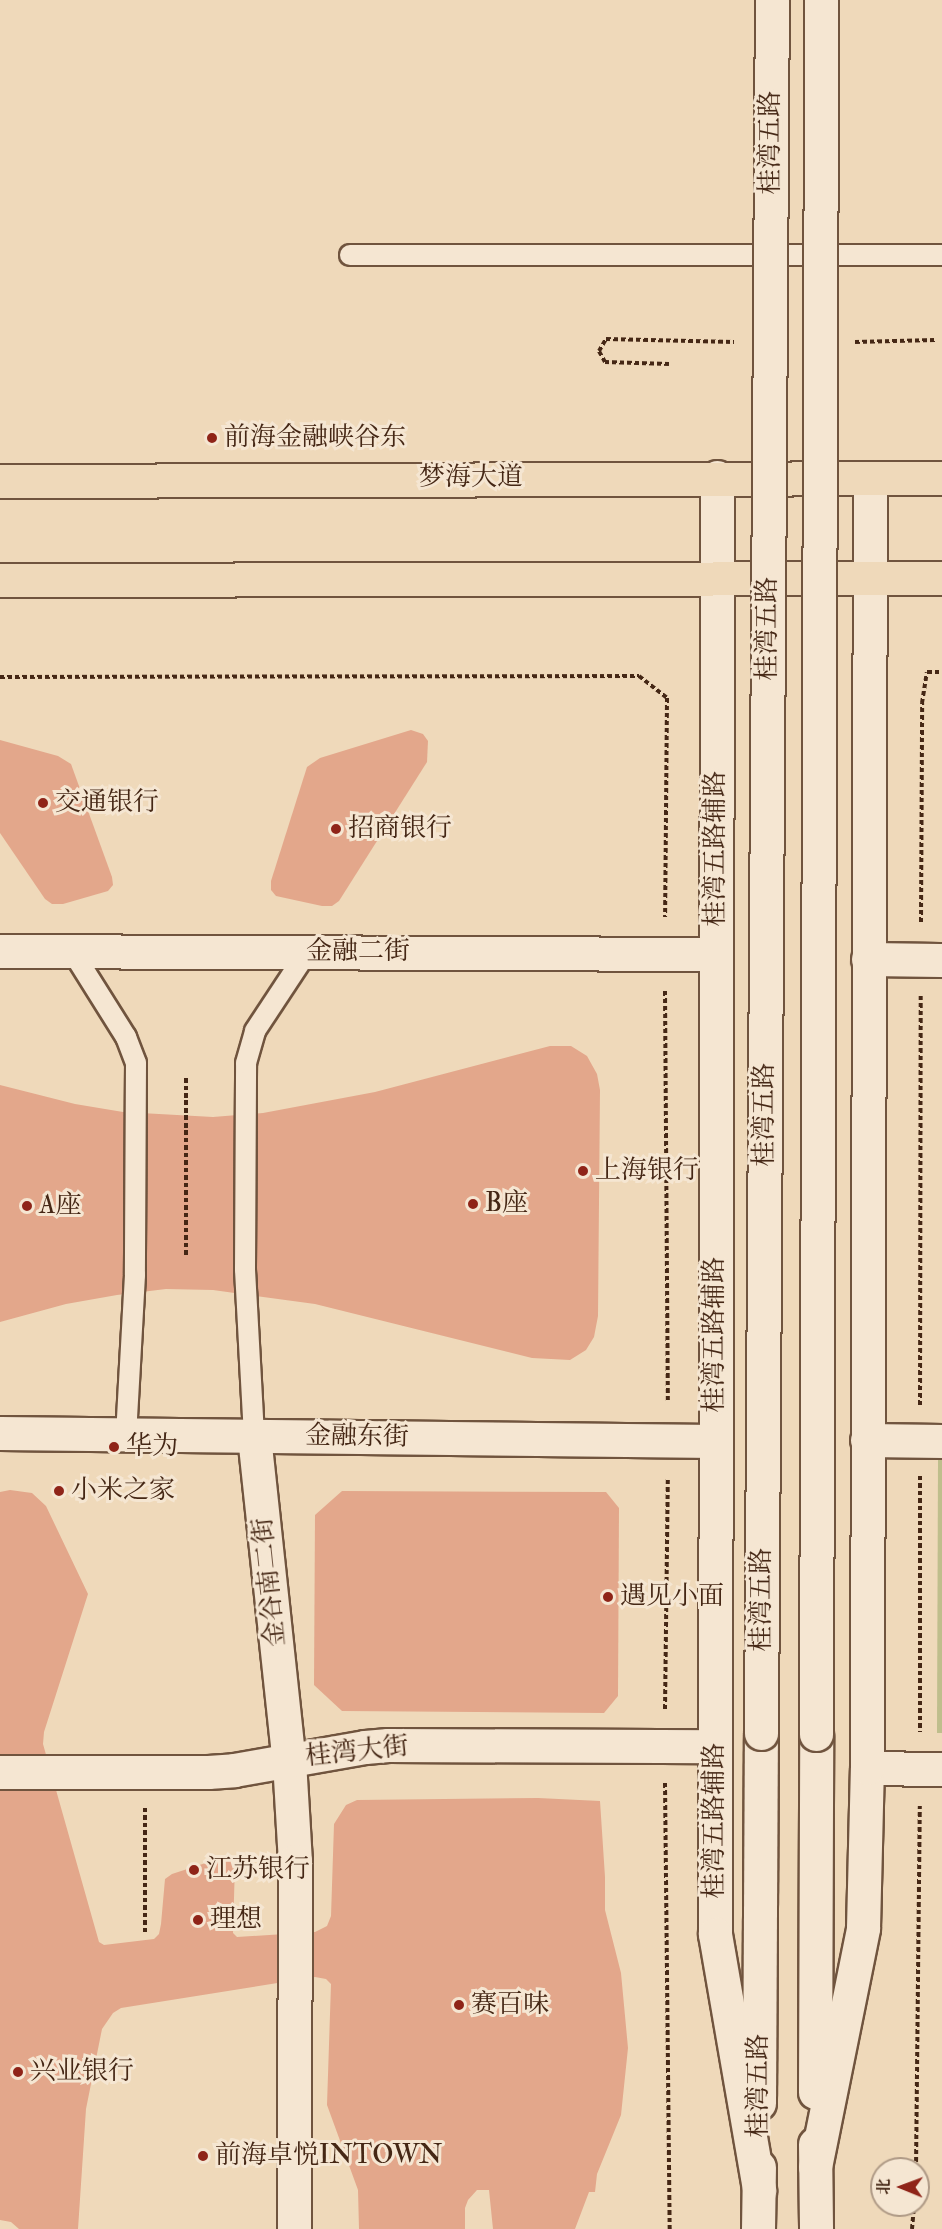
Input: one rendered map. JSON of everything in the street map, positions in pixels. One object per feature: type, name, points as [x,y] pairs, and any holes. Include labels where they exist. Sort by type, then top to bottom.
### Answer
[{"type":"main road","name":"梦海大道","points":[[0,481],[942,478]]},
{"type":"main road","points":[[0,580],[942,578]]},
{"type":"street","name":"桂湾五路","points":[[758,2229],[772,0]]},
{"type":"street","name":"桂湾五路","points":[[816,2229],[821,0]]},
{"type":"street","name":"桂湾五路辅路","points":[[717,477],[715,1934],[759,2190]]},
{"type":"street","points":[[815,2167],[863,1928],[867,1768],[870,478]]},
{"type":"street","name":"金融二街","points":[[0,951],[716,954]]},
{"type":"street","points":[[868,959],[932,960]]},
{"type":"street","name":"金融东街","points":[[0,1433],[715,1440]]},
{"type":"street","name":"金谷南二街","points":[[254,1436],[289,1761],[295,1861],[294,2229]]},
{"type":"street","points":[[867,1440],[931,1441]]},
{"type":"street","name":"桂湾大街","points":[[0,1772],[234,1770],[365,1746],[388,1745],[715,1746]]},
{"type":"street","points":[[867,1768],[942,1769]]},
{"type":"lane","points":[[350,255],[942,255]]},
{"type":"lane","points":[[72,951],[126,1037],[136,1063],[135,1275],[126,1434]]},
{"type":"lane","name":"金谷南二街","points":[[254,1436],[245,1269],[246,1063],[255,1031],[307,952]]},
{"type":"path","points":[[931,1441],[932,960],[922,703],[927,672],[942,672]]},
{"type":"path","points":[[0,677],[639,676],[667,698],[664,953],[668,1440],[665,1745],[670,2229]]},
{"type":"path","points":[[186,1078],[186,1255]]},
{"type":"path","points":[[144,1772],[145,1935]]},
{"type":"shaded area","points":[[938,1460],[942,1460],[942,1733],[937,1733]]},
{"type":"building","name":"招商银行","points":[[411,730],[423,734],[428,741],[427,762],[339,901],[332,906],[322,906],[276,896],[271,890],[271,881],[307,767],[320,758]]},
{"type":"building","name":"交通银行","points":[[0,740],[58,756],[71,764],[112,877],[113,885],[108,891],[63,904],[52,904],[45,899],[0,833]]},
{"type":"building","points":[[550,1046],[571,1046],[587,1056],[597,1074],[600,1090],[598,1316],[594,1337],[586,1350],[570,1360],[532,1358],[315,1304],[213,1290],[166,1289],[117,1295],[66,1304],[0,1322],[0,1085],[75,1104],[123,1112],[213,1117],[263,1113],[375,1092]]},
{"type":"building","points":[[10,1490],[32,1493],[46,1506],[88,1594],[44,1732],[43,1744],[99,1942],[104,1945],[154,1939],[159,1934],[161,1924],[165,1879],[172,1874],[224,1857],[233,1858],[235,1863],[233,1933],[237,1937],[315,1932],[327,1926],[331,1916],[334,1824],[346,1805],[357,1800],[538,1798],[600,1801],[605,1910],[621,1973],[628,2048],[621,2115],[597,2174],[595,2192],[589,2192],[575,2229],[493,2229],[489,2190],[477,2190],[468,2200],[465,2208],[465,2229],[359,2229],[358,2190],[327,2105],[331,1984],[326,1979],[315,1977],[121,2008],[113,2013],[102,2029],[86,2109],[78,2229],[19,2229],[11,2222],[0,2220],[0,1492]]},
{"type":"building","points":[[342,1491],[606,1492],[619,1508],[618,1696],[604,1713],[342,1711],[314,1685],[315,1515]]},
{"type":"place","name":"前海金融峡谷东","points":[[212,438]]},
{"type":"place","name":"交通银行","points":[[43,803]]},
{"type":"place","name":"招商银行","points":[[336,829]]},
{"type":"place","name":"上海银行","points":[[583,1171]]},
{"type":"place","name":"B座","points":[[473,1204]]},
{"type":"place","name":"A座","points":[[27,1206]]},
{"type":"place","name":"华为","points":[[114,1447]]},
{"type":"place","name":"小米之家","points":[[59,1491]]},
{"type":"place","name":"遇见小面","points":[[608,1597]]},
{"type":"place","name":"江苏银行","points":[[194,1870]]},
{"type":"place","name":"理想","points":[[198,1920]]},
{"type":"place","name":"赛百味","points":[[459,2005]]},
{"type":"place","name":"兴业银行","points":[[18,2072]]},
{"type":"place","name":"前海卓悦INTOWN","points":[[203,2156]]}]
